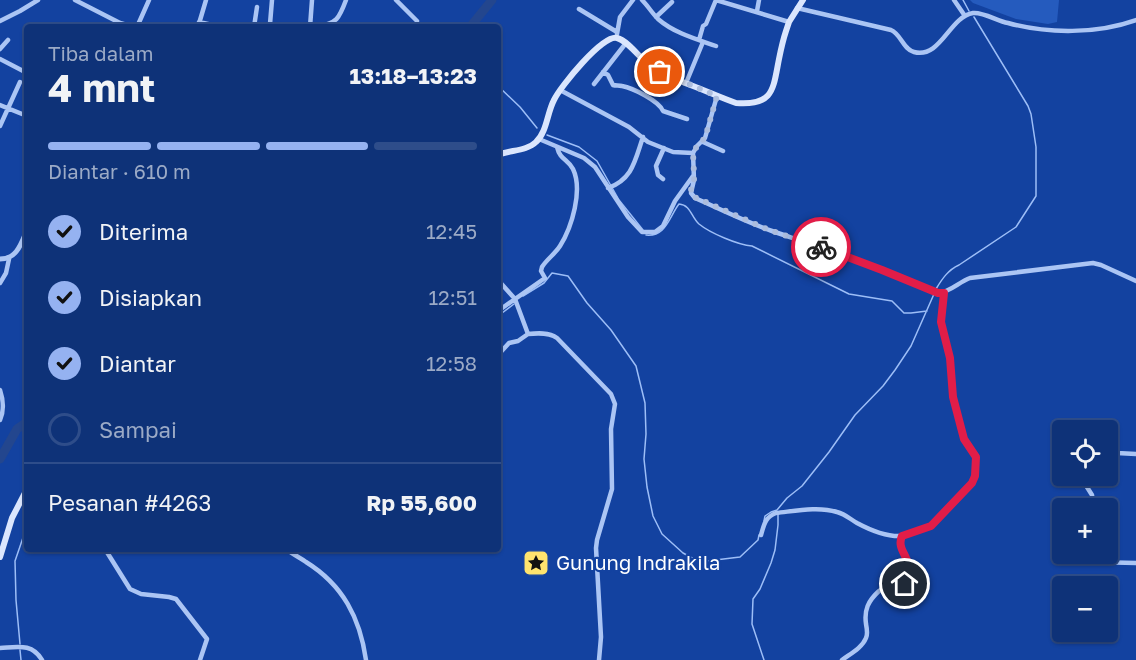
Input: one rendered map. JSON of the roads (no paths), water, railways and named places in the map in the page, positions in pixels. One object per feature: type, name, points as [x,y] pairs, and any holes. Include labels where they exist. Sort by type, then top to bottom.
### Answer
[{"type":"main road","points":[[501,154],[535,144],[560,90],[601,44],[617,35],[652,68],[660,72],[736,103],[749,104],[761,101],[774,86],[789,22],[803,0]]},
{"type":"main road","points":[[0,557],[12,518],[24,495]]},
{"type":"street","points":[[0,21],[38,0]]},
{"type":"street","points":[[75,0],[124,24]]},
{"type":"street","points":[[137,24],[149,0]]},
{"type":"street","points":[[198,24],[206,0]]},
{"type":"street","points":[[270,24],[273,0]]},
{"type":"street","points":[[310,24],[312,0]]},
{"type":"street","points":[[330,24],[341,15],[346,0]]},
{"type":"street","points":[[396,0],[417,21]]},
{"type":"street","points":[[579,9],[617,35],[620,16],[633,0]]},
{"type":"street","points":[[642,0],[656,17],[683,35],[716,46]]},
{"type":"street","points":[[686,83],[701,41],[703,26],[716,0],[789,22]]},
{"type":"street","points":[[757,11],[759,0]]},
{"type":"street","points":[[954,0],[965,16]]},
{"type":"street","points":[[656,17],[672,2]]},
{"type":"street","points":[[254,24],[257,8]]},
{"type":"street","points":[[797,9],[891,30],[896,32],[907,48],[922,52],[936,46],[957,21],[975,13],[1032,28],[1062,30],[1108,27],[1136,20]]},
{"type":"street","points":[[0,49],[8,40]]},
{"type":"street","points":[[594,84],[626,44]]},
{"type":"street","points":[[0,59],[24,71]]},
{"type":"street","points":[[603,72],[608,75],[613,85],[636,92],[660,104],[663,111],[687,119]]},
{"type":"street","points":[[0,126],[20,82]]},
{"type":"street","points":[[560,90],[629,128],[648,142],[675,152],[693,153]]},
{"type":"street","points":[[717,96],[705,138],[693,153],[694,174],[691,193],[695,198],[769,230],[938,292],[970,278],[1093,263],[1136,281]]},
{"type":"street","points":[[0,105],[24,115]]},
{"type":"street","points":[[611,187],[621,182],[631,172],[643,137]]},
{"type":"street","points":[[539,139],[595,167],[611,187],[637,228],[642,231],[655,232],[663,226],[675,201],[694,174]]},
{"type":"street","points":[[703,142],[723,151]]},
{"type":"street","points":[[501,309],[545,278],[541,271],[562,243],[576,205],[578,189],[573,169],[560,156],[557,147]]},
{"type":"street","points":[[663,179],[658,175],[656,166],[664,148]]},
{"type":"street","points":[[0,283],[6,273],[9,259],[18,250],[24,237]]},
{"type":"street","points":[[0,260],[9,259]]},
{"type":"street","points":[[501,283],[515,299],[528,334]]},
{"type":"street","points":[[761,535],[770,515],[823,510],[843,514],[859,524],[889,536],[902,536],[927,528],[934,523],[972,483],[975,476],[976,457],[964,439],[952,391],[950,358],[941,322],[938,292]]},
{"type":"street","points":[[501,352],[509,343],[520,340],[528,334],[550,334],[557,338],[614,399],[611,429],[611,495],[596,548],[601,637],[599,660]]},
{"type":"street","points":[[0,390],[3,410],[0,420]]},
{"type":"street","points":[[1118,453],[1136,454]]},
{"type":"street","points":[[842,660],[860,646],[867,637],[866,609],[873,598],[883,588],[899,588],[905,584],[909,567],[900,544],[902,536]]},
{"type":"street","points":[[107,552],[130,589],[141,594],[170,597],[179,601],[207,639],[200,660]]},
{"type":"street","points":[[291,552],[307,562],[340,591],[350,606],[366,660]]},
{"type":"street","points":[[1118,563],[1136,564]]},
{"type":"street","points":[[0,648],[32,649],[42,660]]},
{"type":"waterway","points":[[472,24],[492,0]]},
{"type":"waterway","points":[[963,0],[969,11]]},
{"type":"waterway","points":[[936,289],[952,269],[1016,227],[1036,196],[1036,147],[1031,114],[974,17]]},
{"type":"waterway","points":[[501,89],[537,128]]},
{"type":"waterway","points":[[547,135],[579,147],[597,161],[619,200],[643,230]]},
{"type":"waterway","points":[[646,235],[653,235],[663,229],[679,204],[683,205],[699,224],[710,231],[732,241],[752,246],[849,294],[892,301],[904,313],[927,311]]},
{"type":"waterway","points":[[523,296],[544,283],[552,273],[568,276],[636,366],[645,403],[644,459],[647,487],[653,516],[662,534],[683,553],[696,560],[707,561],[740,557],[758,540],[759,535]]},
{"type":"waterway","points":[[764,521],[765,516],[777,510],[802,486],[855,415],[895,370],[911,346],[934,294]]},
{"type":"waterway","points":[[501,314],[514,304]]},
{"type":"waterway","points":[[0,459],[17,429],[24,424]]},
{"type":"waterway","points":[[764,660],[752,624],[753,599],[760,589],[775,550],[778,515]]},
{"type":"waterway","points":[[20,644],[15,561],[24,535]]},
{"type":"waterway","points":[[20,650],[21,660]]},
{"type":"place","name":"Gunung Indrakila","points":[[536,563]]}]
